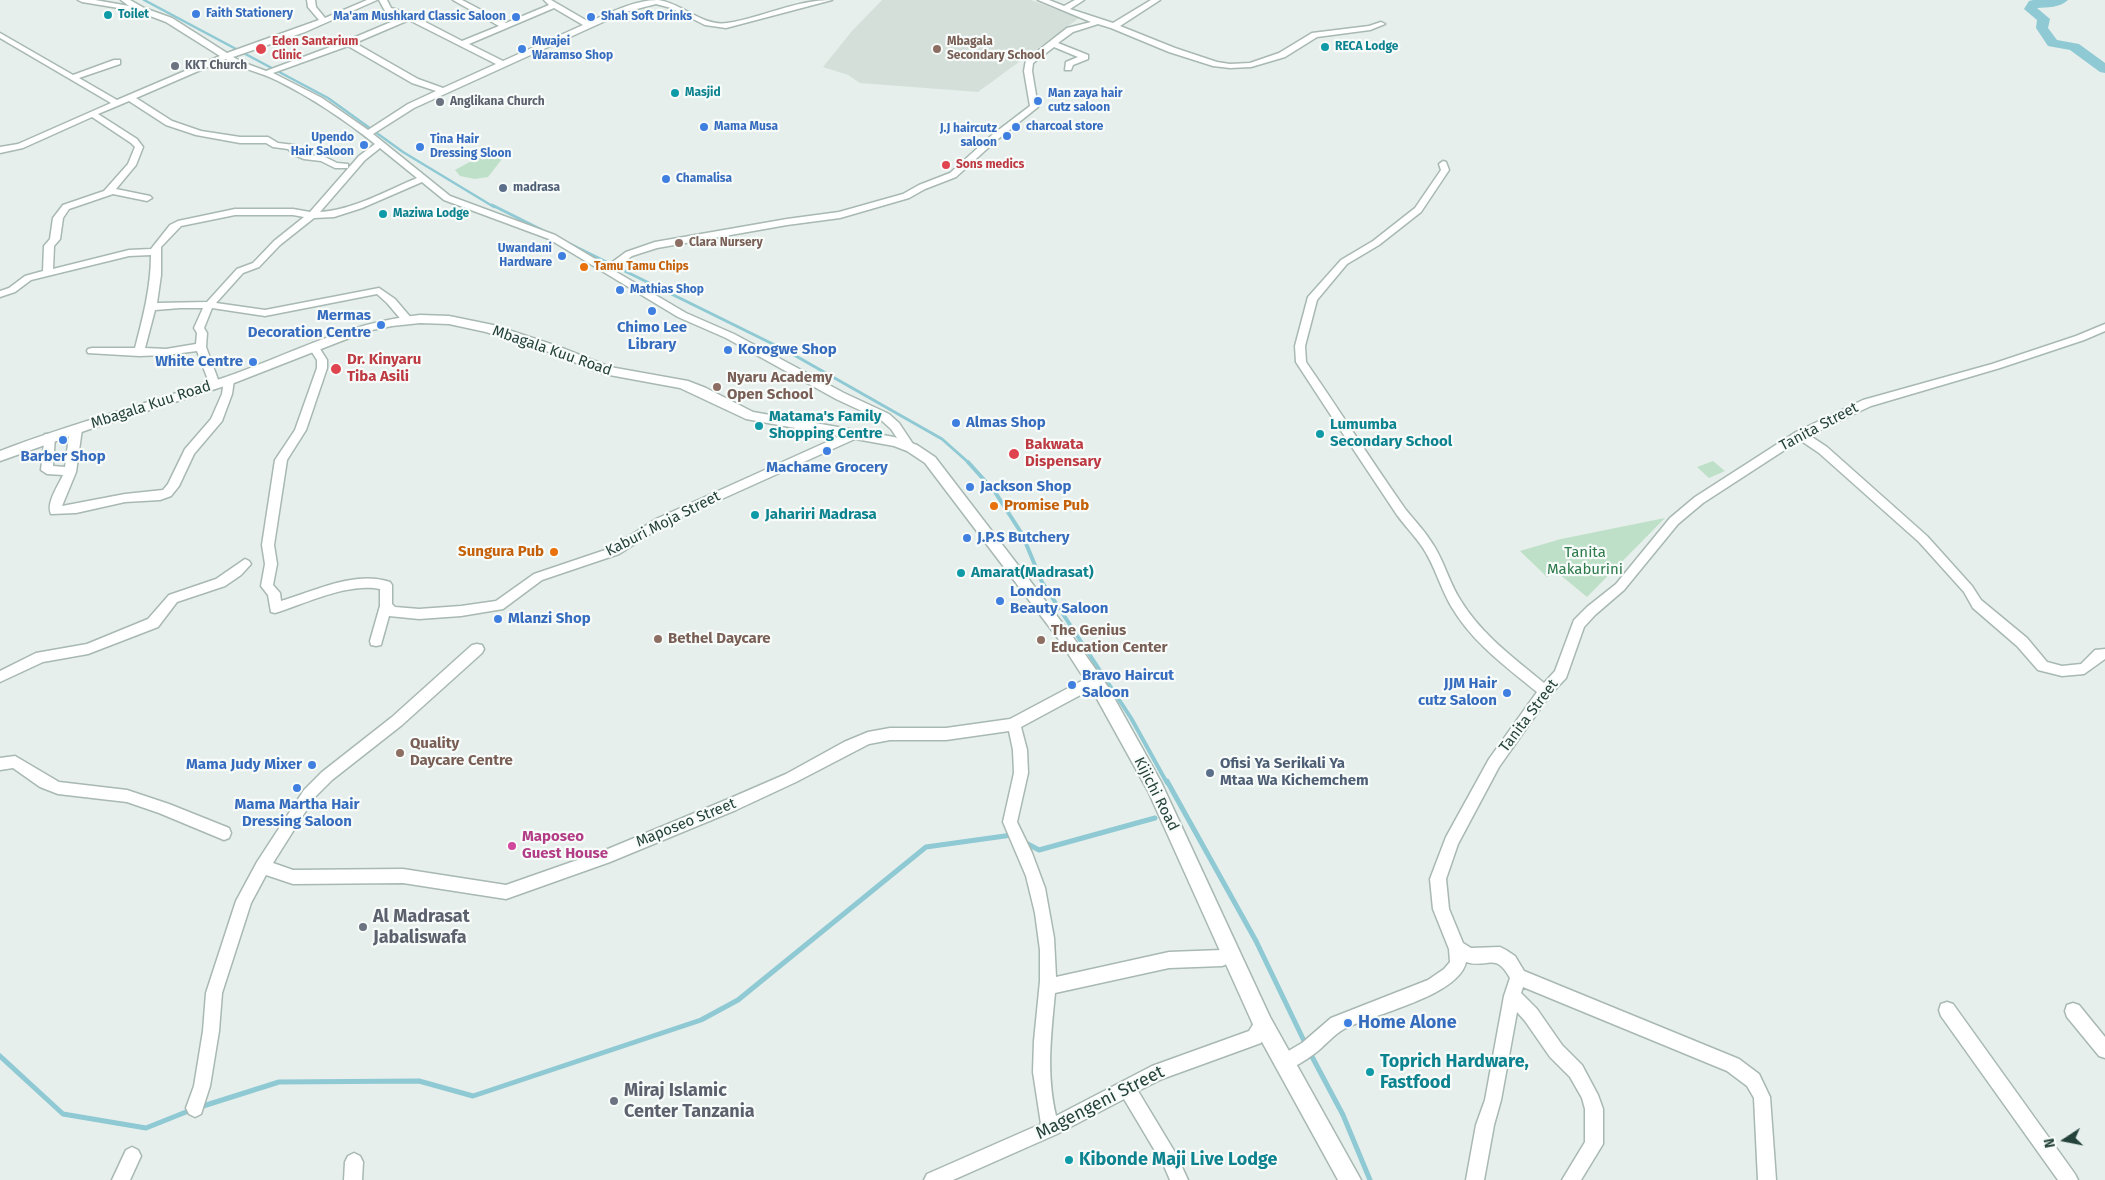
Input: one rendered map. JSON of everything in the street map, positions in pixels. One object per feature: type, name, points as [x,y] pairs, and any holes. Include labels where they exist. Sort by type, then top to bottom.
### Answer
[{"type":"street","points":[[82,0],[138,8],[146,1]]},
{"type":"street","points":[[125,0],[138,8],[169,20],[239,64],[279,78],[319,100],[368,134],[447,198],[552,237],[682,315],[730,336],[840,396],[885,417],[895,426],[907,444]]},
{"type":"street","points":[[311,0],[312,7],[324,21]]},
{"type":"street","points":[[0,150],[20,146],[225,56],[302,30],[373,0]]},
{"type":"street","points":[[382,0],[388,9],[502,64]]},
{"type":"street","points":[[457,0],[505,26]]},
{"type":"street","points":[[546,0],[590,26]]},
{"type":"street","points":[[626,0],[636,6]]},
{"type":"street","points":[[368,134],[411,106],[622,10],[659,3],[678,9],[701,22],[726,26],[778,11],[828,0]]},
{"type":"street","points":[[1042,0],[1194,57],[1216,64],[1238,66],[1250,65],[1282,55],[1315,35],[1370,28],[1381,24]]},
{"type":"street","points":[[1066,8],[1080,0]]},
{"type":"street","points":[[1114,26],[1156,0]]},
{"type":"street","points":[[462,44],[554,6]]},
{"type":"street","points":[[264,74],[349,43],[409,18]]},
{"type":"street","points":[[608,269],[629,254],[655,245],[787,222],[840,215],[896,199],[922,187],[948,179],[995,137],[1032,110],[1034,107],[1028,71],[1029,62],[1070,30],[1098,22]]},
{"type":"street","points":[[0,35],[21,49],[74,77],[117,103]]},
{"type":"street","points":[[349,43],[415,81],[442,91]]},
{"type":"street","points":[[1054,44],[1086,57],[1068,64],[1068,68]]},
{"type":"street","points":[[74,77],[117,62]]},
{"type":"street","points":[[129,97],[169,123],[199,134],[240,140],[268,140],[276,145],[291,147],[297,153],[306,157],[323,159],[335,165],[345,166]]},
{"type":"street","points":[[92,114],[134,140],[139,147],[132,165],[108,192]]},
{"type":"street","points":[[215,385],[202,347],[202,333],[199,327],[209,305],[242,269],[256,265],[277,243],[312,216],[362,158],[380,144]]},
{"type":"street","points":[[1443,164],[1444,170],[1418,210],[1376,243],[1344,262],[1312,299],[1300,346],[1301,362],[1403,514],[1426,543],[1436,559],[1442,577],[1456,604],[1472,626],[1490,646],[1545,691]]},
{"type":"street","points":[[139,352],[151,307],[156,275],[155,252],[158,243],[172,226],[228,213],[286,212],[312,216],[347,210],[423,179]]},
{"type":"street","points":[[48,274],[49,246],[55,239],[60,213],[74,203],[108,192],[116,191],[147,198]]},
{"type":"street","points":[[0,294],[12,290],[28,278],[127,254],[155,252]]},
{"type":"street","points":[[151,307],[209,305],[247,313],[265,313],[379,291],[391,301],[408,321]]},
{"type":"street","name":"Mbagala Kuu Road","points":[[0,456],[50,437],[215,385],[313,346],[369,328],[426,319],[474,324],[545,346],[596,368],[633,378],[666,380],[682,384],[697,389],[749,416],[813,425],[853,435],[907,444]]},
{"type":"street","name":"Tanita Street","points":[[1457,948],[1441,908],[1438,879],[1451,842],[1494,763],[1545,691],[1561,674],[1579,624],[1591,611],[1620,588],[1674,521],[1699,500],[1800,435],[1867,403],[1996,366],[2080,338],[2105,327]]},
{"type":"street","points":[[313,346],[322,360],[322,368],[300,430],[286,448],[281,460],[268,546],[271,564],[267,586],[274,593],[275,608],[341,587],[377,583],[386,585],[386,606],[376,641]]},
{"type":"street","points":[[92,351],[174,352],[202,347]]},
{"type":"street","points":[[76,429],[70,472],[54,511],[57,512],[125,498],[160,496],[173,486],[189,452],[216,421],[227,394],[229,380]]},
{"type":"street","name":"Kaburi Moja Street","points":[[386,606],[392,612],[419,614],[461,611],[499,605],[538,577],[579,565],[615,551],[660,522],[853,435]]},
{"type":"street","points":[[1800,435],[1823,450],[1922,539],[1968,588],[1977,604],[2022,642],[2043,666],[2062,670],[2084,669],[2100,654],[2105,654]]},
{"type":"street","points":[[50,437],[47,470],[70,472]]},
{"type":"street","name":"Kijichi Road","points":[[907,444],[918,449],[930,460],[1065,637],[1094,681],[1155,787],[1263,1024],[1350,1180]]},
{"type":"street","points":[[0,677],[41,657],[88,648],[153,623],[160,617],[169,601],[173,598],[211,588],[231,576],[245,564]]},
{"type":"street","points":[[194,1108],[202,1086],[211,1031],[214,992],[244,900],[262,867],[309,794],[327,776],[397,721],[477,649]]},
{"type":"street","name":"Maposeo Street","points":[[262,867],[294,877],[403,876],[506,892],[605,857],[731,805],[868,738],[890,734],[946,734],[997,728],[1013,724],[1094,681]]},
{"type":"street","points":[[1013,724],[1020,746],[1021,782],[1010,822],[1011,828],[1025,853],[1040,900],[1048,949],[1048,987],[1041,1070],[1043,1098],[1051,1128]]},
{"type":"street","points":[[0,764],[15,762],[31,775],[65,790],[99,791],[144,802],[224,833]]},
{"type":"street","points":[[1457,948],[1469,956],[1500,955],[1509,961],[1518,977],[1733,1065],[1753,1080],[1762,1097],[1767,1180]]},
{"type":"street","points":[[1284,1063],[1308,1049],[1338,1024],[1433,986],[1450,975],[1458,964],[1457,948]]},
{"type":"street","points":[[1048,987],[1169,960],[1222,958],[1231,955]]},
{"type":"street","points":[[1474,1180],[1485,1125],[1493,1100],[1512,996],[1518,977]]},
{"type":"street","points":[[1512,996],[1531,1015],[1556,1051],[1576,1071],[1590,1094],[1594,1109],[1594,1144],[1571,1180]]},
{"type":"street","points":[[1947,1010],[2069,1180]]},
{"type":"street","points":[[2073,1011],[2105,1050]]},
{"type":"street","name":"Magengeni Street","points":[[933,1180],[1051,1128],[1158,1072],[1255,1037],[1263,1024]]},
{"type":"street","points":[[1127,1089],[1170,1160],[1179,1180]]},
{"type":"street","points":[[121,1180],[132,1156]]},
{"type":"street","points":[[353,1180],[354,1162]]},
{"type":"shaded area","name":"Mbagala Secondary School","points":[[882,0],[1031,0],[1079,18],[978,92],[860,83],[848,75],[823,67],[852,31]]},
{"type":"green space","points":[[484,154],[502,159],[488,177],[475,179],[460,176],[455,170]]},
{"type":"green space","points":[[1713,461],[1725,471],[1709,478],[1697,467]]},
{"type":"green space","name":"Tanita Makaburini","points":[[1665,518],[1587,597],[1558,573],[1547,577],[1520,551],[1561,539]]},
{"type":"waterway","points":[[144,0],[328,98],[403,152],[494,207]]},
{"type":"waterway","points":[[2062,0],[2051,4],[2033,4],[2030,9],[2044,19],[2042,28],[2053,43],[2074,47],[2105,69]]},
{"type":"waterway","points":[[492,205],[544,231]]},
{"type":"waterway","points":[[570,244],[787,351],[942,439],[968,463]]},
{"type":"waterway","points":[[968,463],[995,492],[1022,534],[1042,582],[1131,718],[1167,783]]},
{"type":"waterway","points":[[1167,781],[1256,941],[1306,1045]]},
{"type":"waterway","points":[[1024,842],[1039,850],[1155,818]]},
{"type":"waterway","points":[[200,1107],[279,1082],[419,1081],[473,1096],[701,1020],[738,1000],[926,847],[1012,835]]},
{"type":"waterway","points":[[1309,1051],[1343,1115],[1370,1180]]},
{"type":"waterway","points":[[0,1056],[63,1114],[146,1128],[191,1110]]},
{"type":"place","name":"Faith Stationery","points":[[196,14]]},
{"type":"place","name":"Toilet","points":[[108,15]]},
{"type":"place","name":"Ma'am Mushkard Classic Saloon","points":[[516,17]]},
{"type":"place","name":"Shah Soft Drinks","points":[[591,17]]},
{"type":"place","name":"RECA Lodge","points":[[1325,47]]},
{"type":"place","name":"Eden Santarium Clinic","points":[[261,49]]},
{"type":"place","name":"Mwajei Waramso Shop","points":[[522,49]]},
{"type":"place","name":"Mbagala Secondary School","points":[[937,49]]},
{"type":"place","name":"KKT Church","points":[[175,66]]},
{"type":"place","name":"Masjid","points":[[675,93]]},
{"type":"place","name":"Man zaya hair cutz saloon","points":[[1038,101]]},
{"type":"place","name":"Anglikana Church","points":[[440,102]]},
{"type":"place","name":"Mama Musa","points":[[704,127]]},
{"type":"place","name":"charcoal store","points":[[1016,127]]},
{"type":"place","name":"J.J haircutz saloon","points":[[1007,136]]},
{"type":"place","name":"Upendo Hair Saloon","points":[[364,145]]},
{"type":"place","name":"Tina Hair Dressing Sloon","points":[[420,147]]},
{"type":"place","name":"Sons medics","points":[[946,165]]},
{"type":"place","name":"Chamalisa","points":[[666,179]]},
{"type":"place","name":"madrasa","points":[[503,188]]},
{"type":"place","name":"Maziwa Lodge","points":[[383,214]]},
{"type":"place","name":"Clara Nursery","points":[[679,243]]},
{"type":"place","name":"Uwandani Hardware","points":[[562,256]]},
{"type":"place","name":"Tamu Tamu Chips","points":[[584,267]]},
{"type":"place","name":"Mathias Shop","points":[[620,290]]},
{"type":"place","name":"Chimo Lee Library","points":[[652,311]]},
{"type":"place","name":"Mermas Decoration Centre","points":[[381,325]]},
{"type":"place","name":"Korogwe Shop","points":[[728,350]]},
{"type":"place","name":"White Centre","points":[[253,362]]},
{"type":"place","name":"Dr. Kinyaru Tiba Asili","points":[[336,369]]},
{"type":"place","name":"Nyaru Academy Open School","points":[[717,387]]},
{"type":"place","name":"Almas Shop","points":[[956,423]]},
{"type":"place","name":"Matama's Family Shopping Centre","points":[[759,426]]},
{"type":"place","name":"Lumumba Secondary School","points":[[1320,434]]},
{"type":"place","name":"Barber Shop","points":[[63,440]]},
{"type":"place","name":"Machame Grocery","points":[[827,451]]},
{"type":"place","name":"Bakwata Dispensary","points":[[1014,454]]},
{"type":"place","name":"Jackson Shop","points":[[970,487]]},
{"type":"place","name":"Promise Pub","points":[[994,506]]},
{"type":"place","name":"Jahariri Madrasa","points":[[755,515]]},
{"type":"place","name":"J.P.S Butchery","points":[[967,538]]},
{"type":"place","name":"Sungura Pub","points":[[554,552]]},
{"type":"place","name":"Amarat(Madrasat)","points":[[961,573]]},
{"type":"place","name":"London Beauty Saloon","points":[[1000,601]]},
{"type":"place","name":"Mlanzi Shop","points":[[498,619]]},
{"type":"place","name":"Bethel Daycare","points":[[658,639]]},
{"type":"place","name":"The Genius Education Center","points":[[1041,640]]},
{"type":"place","name":"Bravo Haircut Saloon","points":[[1072,685]]},
{"type":"place","name":"JJM Hair cutz Saloon","points":[[1507,693]]},
{"type":"place","name":"Quality Daycare Centre","points":[[400,753]]},
{"type":"place","name":"Mama Judy Mixer","points":[[312,765]]},
{"type":"place","name":"Ofisi Ya Serikali Ya Mtaa Wa Kichemchem","points":[[1210,773]]},
{"type":"place","name":"Mama Martha Hair Dressing Saloon","points":[[297,788]]},
{"type":"place","name":"Maposeo Guest House","points":[[512,846]]},
{"type":"place","name":"Al Madrasat Jabaliswafa","points":[[363,927]]},
{"type":"place","name":"Home Alone","points":[[1348,1023]]},
{"type":"place","name":"Toprich Hardware, Fastfood","points":[[1370,1072]]},
{"type":"place","name":"Miraj Islamic Center Tanzania","points":[[614,1101]]},
{"type":"place","name":"Kibonde Maji Live Lodge","points":[[1069,1160]]}]
